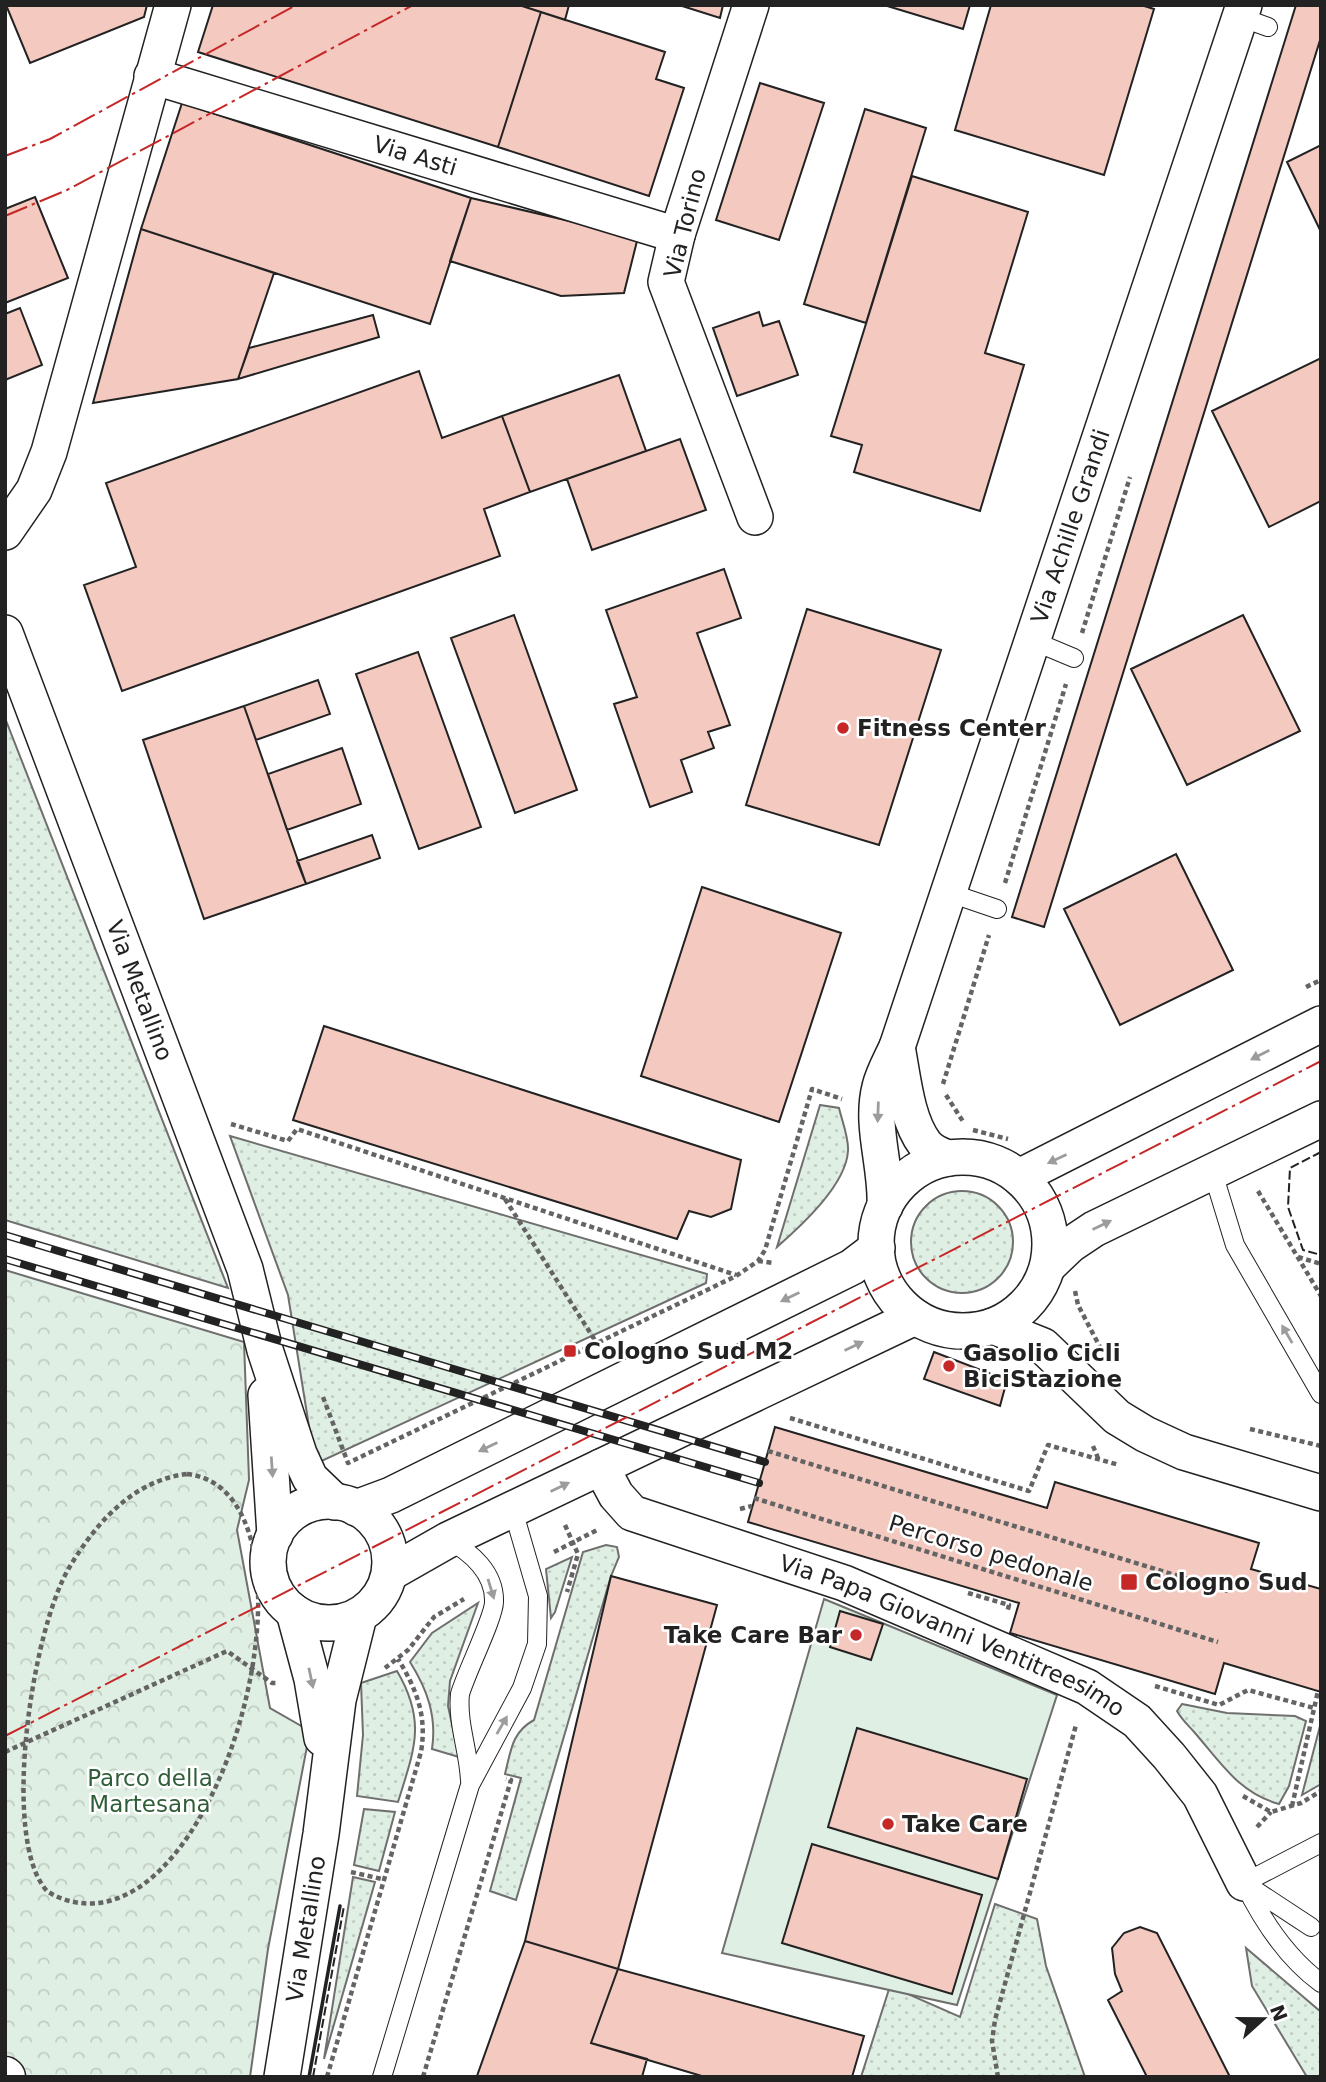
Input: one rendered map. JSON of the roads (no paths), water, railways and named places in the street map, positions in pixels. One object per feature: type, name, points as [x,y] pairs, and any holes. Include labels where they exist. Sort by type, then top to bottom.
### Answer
[{"type":"street","points":[[5,531],[34,490],[49,452],[173,5]]},
{"type":"street","name":"Via Torino","points":[[751,5],[677,235],[666,282],[755,517]]},
{"type":"street","name":"Via Achille Grandi","points":[[885,1206],[886,1182],[877,1115],[880,1087],[897,1047],[1031,640],[1251,16]]},
{"type":"street","name":"Via Asti","points":[[152,76],[677,235]]},
{"type":"street","name":"Via Metallino","points":[[5,633],[245,1269],[265,1350],[304,1466],[317,1486],[345,1505]]},
{"type":"street","points":[[1019,1177],[1321,1024]]},
{"type":"street","name":"Via Achille Grandi","points":[[897,1047],[908,1100],[920,1136],[932,1151],[948,1158]]},
{"type":"street","points":[[390,1573],[448,1540],[601,1467],[925,1329],[952,1331],[993,1326],[1018,1312],[1070,1245],[1094,1228],[1321,1119]]},
{"type":"street","points":[[925,1329],[891,1292],[883,1277],[877,1248],[879,1222],[885,1206],[909,1176],[934,1162],[948,1158],[977,1158],[997,1164],[1019,1177],[1035,1195],[1048,1223],[1040,1310],[1050,1338],[1069,1369]]},
{"type":"street","points":[[345,1505],[375,1522],[390,1554],[390,1573],[379,1597],[359,1616],[341,1622],[323,1623],[294,1612],[278,1595],[271,1579],[269,1552],[275,1535],[285,1520],[299,1509],[317,1502],[345,1505],[391,1496],[852,1267],[877,1248]]},
{"type":"street","points":[[993,1326],[1043,1346],[1117,1417],[1145,1434],[1184,1452],[1321,1493]]},
{"type":"street","name":"Via Metallino","points":[[265,1350],[275,1535]]},
{"type":"street","name":"Via Papa Giovanni Ventitreesimo","points":[[601,1467],[616,1495],[632,1513],[844,1583],[1087,1687],[1137,1721],[1169,1756],[1200,1795],[1244,1883]]},
{"type":"street","name":"Via Metallino","points":[[294,1612],[312,1679],[326,1778]]},
{"type":"street","name":"Via Metallino","points":[[282,2077],[346,1658],[359,1616]]},
{"type":"lane","points":[[1031,640],[1074,658]]},
{"type":"lane","points":[[947,892],[997,909]]},
{"type":"lane","points":[[1226,1166],[1235,1245],[1321,1394]]},
{"type":"lane","points":[[382,2077],[470,1785],[522,1688],[537,1644],[538,1596],[513,1510]]},
{"type":"lane","points":[[448,1540],[477,1558],[491,1586],[495,1602],[460,1694],[459,1707],[469,1761],[470,1785]]},
{"type":"lane","points":[[1311,1927],[1244,1883],[1321,1843]]},
{"type":"lane","name":"Via Papa Giovanni Ventitreesimo","points":[[1244,1883],[1257,1911],[1302,1969],[1321,1983]]},
{"type":"railway","points":[[5,1235],[765,1462]]},
{"type":"railway","points":[[5,1259],[759,1483]]},
{"type":"place","name":"Fitness Center","points":[[843,728]]},
{"type":"place","name":"Cologno Sud M2","points":[[570,1351]]},
{"type":"place","name":"Gasolio Cicli BiciStazione","points":[[949,1366]]},
{"type":"place","name":"Cologno Sud","points":[[1129,1582]]},
{"type":"place","name":"Take Care Bar","points":[[856,1635]]},
{"type":"place","name":"Take Care","points":[[888,1824]]},
{"type":"park label","name":"Parco della Martesana","points":[[150,1791]]}]
